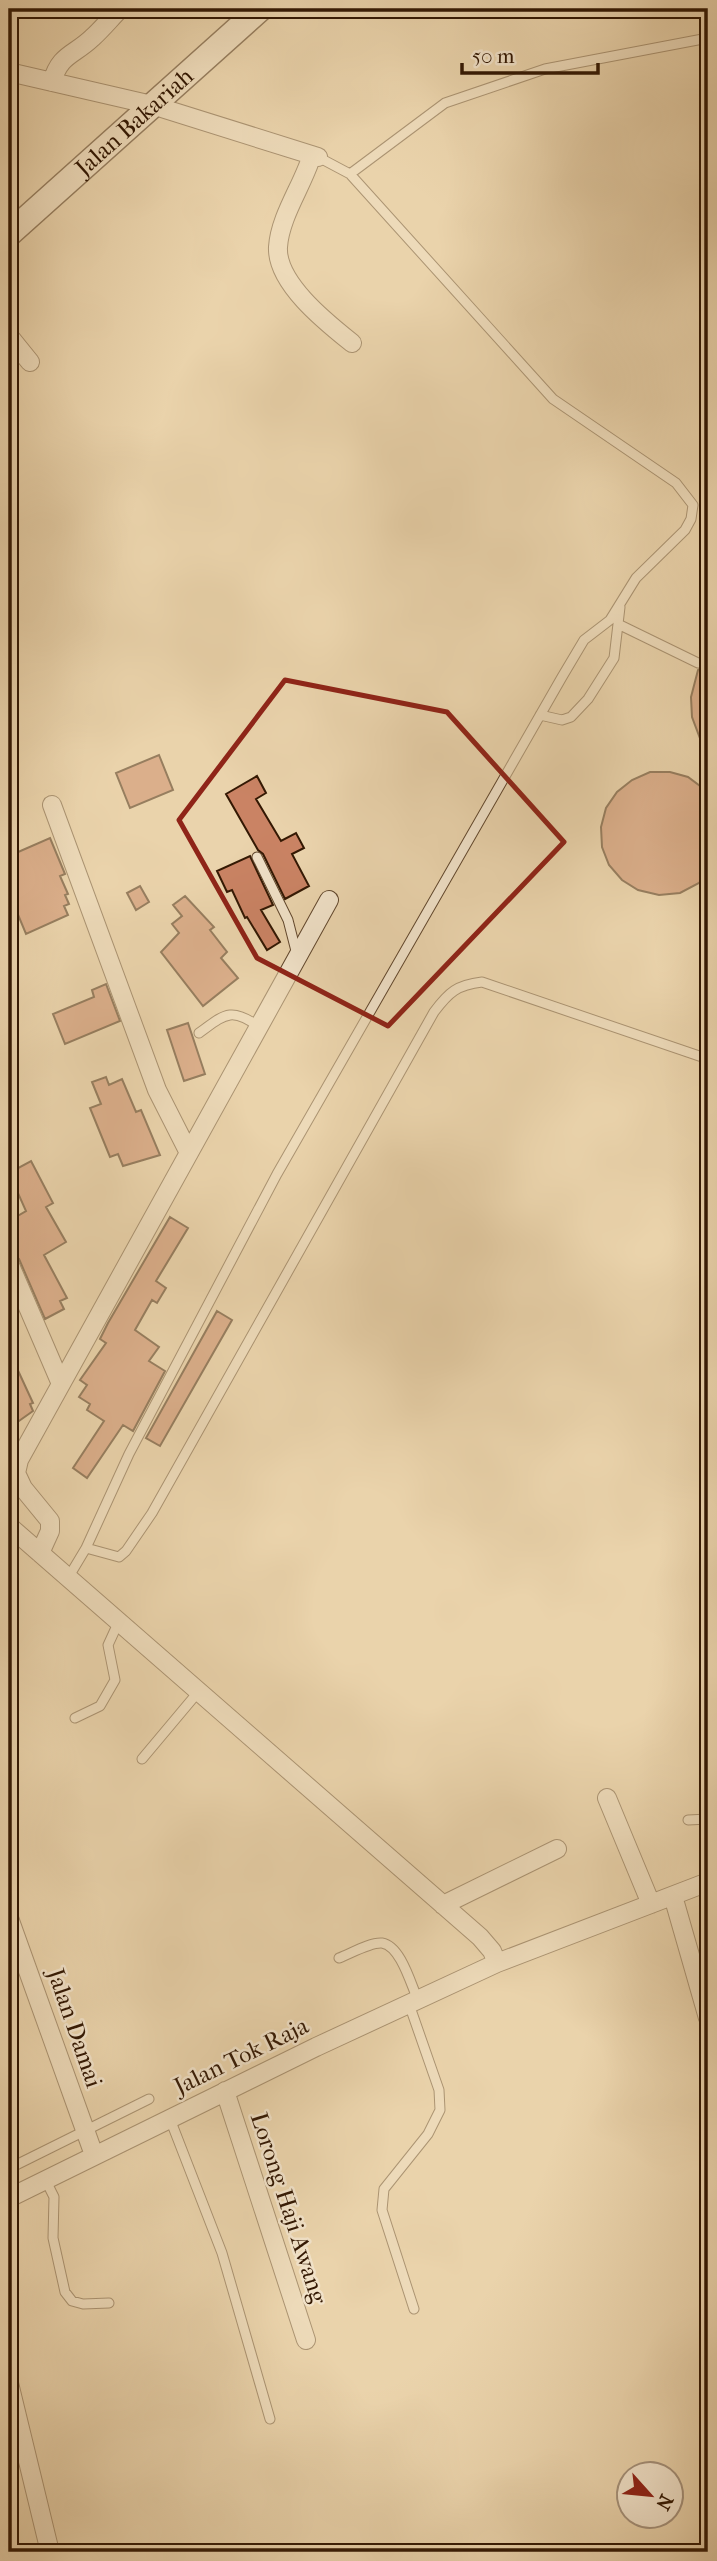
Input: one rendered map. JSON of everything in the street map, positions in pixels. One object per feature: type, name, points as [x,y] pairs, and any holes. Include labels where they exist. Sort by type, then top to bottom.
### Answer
[{"type":"street","points":[[52,82],[57,66],[65,56],[94,36],[120,9]]},
{"type":"street","name":"Jalan Bakariah","points":[[9,234],[260,9]]},
{"type":"street","points":[[9,72],[152,105],[315,156],[282,229],[278,255],[304,304],[352,343]]},
{"type":"street","points":[[9,336],[30,362]]},
{"type":"street","points":[[52,805],[157,1090],[189,1153]]},
{"type":"street","points":[[40,1553],[50,1531],[50,1521],[23,1488],[16,1473],[19,1460],[329,900]]},
{"type":"street","points":[[9,1263],[61,1384]]},
{"type":"street","points":[[9,1525],[480,1937],[497,1963]]},
{"type":"street","points":[[607,1798],[651,1904]]},
{"type":"street","points":[[443,1905],[557,1849]]},
{"type":"street","name":"Jalan Tok Raja","points":[[9,2198],[225,2091],[497,1963],[708,1882]]},
{"type":"street","points":[[673,1896],[708,2018]]},
{"type":"street","name":"Jalan Damai","points":[[9,1918],[17,1963],[94,2155]]},
{"type":"street","name":"Lorong Haji Awang","points":[[225,2091],[306,2340]]},
{"type":"street","points":[[9,2383],[50,2552]]},
{"type":"lane","points":[[350,174],[445,103],[545,69],[708,38]]},
{"type":"lane","points":[[68,1578],[86,1548],[129,1454],[277,1174],[584,640],[610,620],[636,578],[691,519],[693,505],[676,482],[553,398],[350,174],[315,156]]},
{"type":"lane","points":[[540,715],[562,720],[571,717],[588,698],[614,658],[620,625],[620,607]]},
{"type":"lane","points":[[620,625],[698,663]]},
{"type":"lane","points":[[257,857],[289,920],[297,958]]},
{"type":"lane","points":[[86,1548],[119,1557],[126,1552],[152,1513],[434,1012],[449,992],[461,984],[482,982],[708,1059]]},
{"type":"lane","points":[[199,1033],[224,1015],[233,1013],[244,1015],[259,1027]]},
{"type":"lane","points":[[75,1718],[100,1706],[115,1680],[108,1645],[119,1621]]},
{"type":"lane","points":[[142,1759],[199,1691]]},
{"type":"lane","points":[[688,1820],[708,1819]]},
{"type":"lane","points":[[339,1958],[374,1945],[389,1947],[397,1954],[439,2090],[440,2110],[428,2134],[384,2189],[382,2210],[414,2309]]},
{"type":"lane","points":[[9,2158],[15,2165],[149,2099]]},
{"type":"lane","points":[[170,2118],[214,2227],[270,2419]]},
{"type":"lane","points":[[45,2179],[54,2197],[53,2238],[65,2292],[72,2301],[83,2304],[109,2303]]},
{"type":"highlighted area","points":[[285,680],[447,712],[564,842],[388,1026],[257,958],[179,820]]},
{"type":"building","points":[[703,650],[708,650],[707,757],[692,717],[691,697],[698,670],[705,665]]},
{"type":"building","points":[[159,755],[173,790],[130,808],[116,773]]},
{"type":"building","points":[[650,772],[670,772],[688,777],[708,792],[708,873],[699,883],[680,893],[659,895],[638,890],[622,880],[609,865],[602,847],[601,827],[606,808],[617,792],[632,780]]},
{"type":"building","points":[[257,776],[266,793],[256,799],[281,841],[296,833],[304,848],[292,854],[309,886],[285,899],[263,854],[258,850],[226,794]]},
{"type":"building","points":[[50,838],[65,874],[60,876],[68,894],[65,895],[69,904],[64,906],[68,915],[26,934],[9,893],[9,856]]},
{"type":"building","points":[[250,856],[273,905],[261,910],[280,942],[267,950],[247,917],[245,918],[232,890],[227,892],[217,871]]},
{"type":"building","points":[[140,886],[149,902],[136,910],[127,893]]},
{"type":"building","points":[[185,896],[214,927],[210,930],[227,952],[221,958],[238,978],[203,1006],[161,952],[179,933],[172,924],[182,916],[173,905]]},
{"type":"building","points":[[106,984],[120,1021],[65,1044],[53,1014],[94,997],[92,990]]},
{"type":"building","points":[[188,1023],[205,1074],[184,1081],[167,1030]]},
{"type":"building","points":[[106,1077],[109,1085],[122,1079],[136,1112],[141,1110],[160,1155],[123,1166],[118,1154],[110,1157],[90,1108],[101,1104],[92,1082]]},
{"type":"building","points":[[31,1161],[53,1203],[46,1207],[66,1242],[44,1255],[67,1298],[60,1301],[64,1309],[45,1319],[19,1259],[9,1252],[9,1221],[26,1211],[9,1173]]},
{"type":"building","points":[[170,1217],[188,1228],[156,1281],[166,1288],[157,1303],[152,1300],[135,1330],[159,1347],[149,1361],[165,1371],[133,1431],[123,1425],[87,1478],[73,1468],[104,1421],[87,1410],[90,1404],[79,1397],[87,1385],[80,1380],[106,1343],[100,1339],[108,1323]]},
{"type":"building","points":[[217,1311],[232,1320],[160,1446],[146,1438]]},
{"type":"building","points":[[9,1351],[33,1403],[30,1404],[33,1411],[9,1428]]}]
